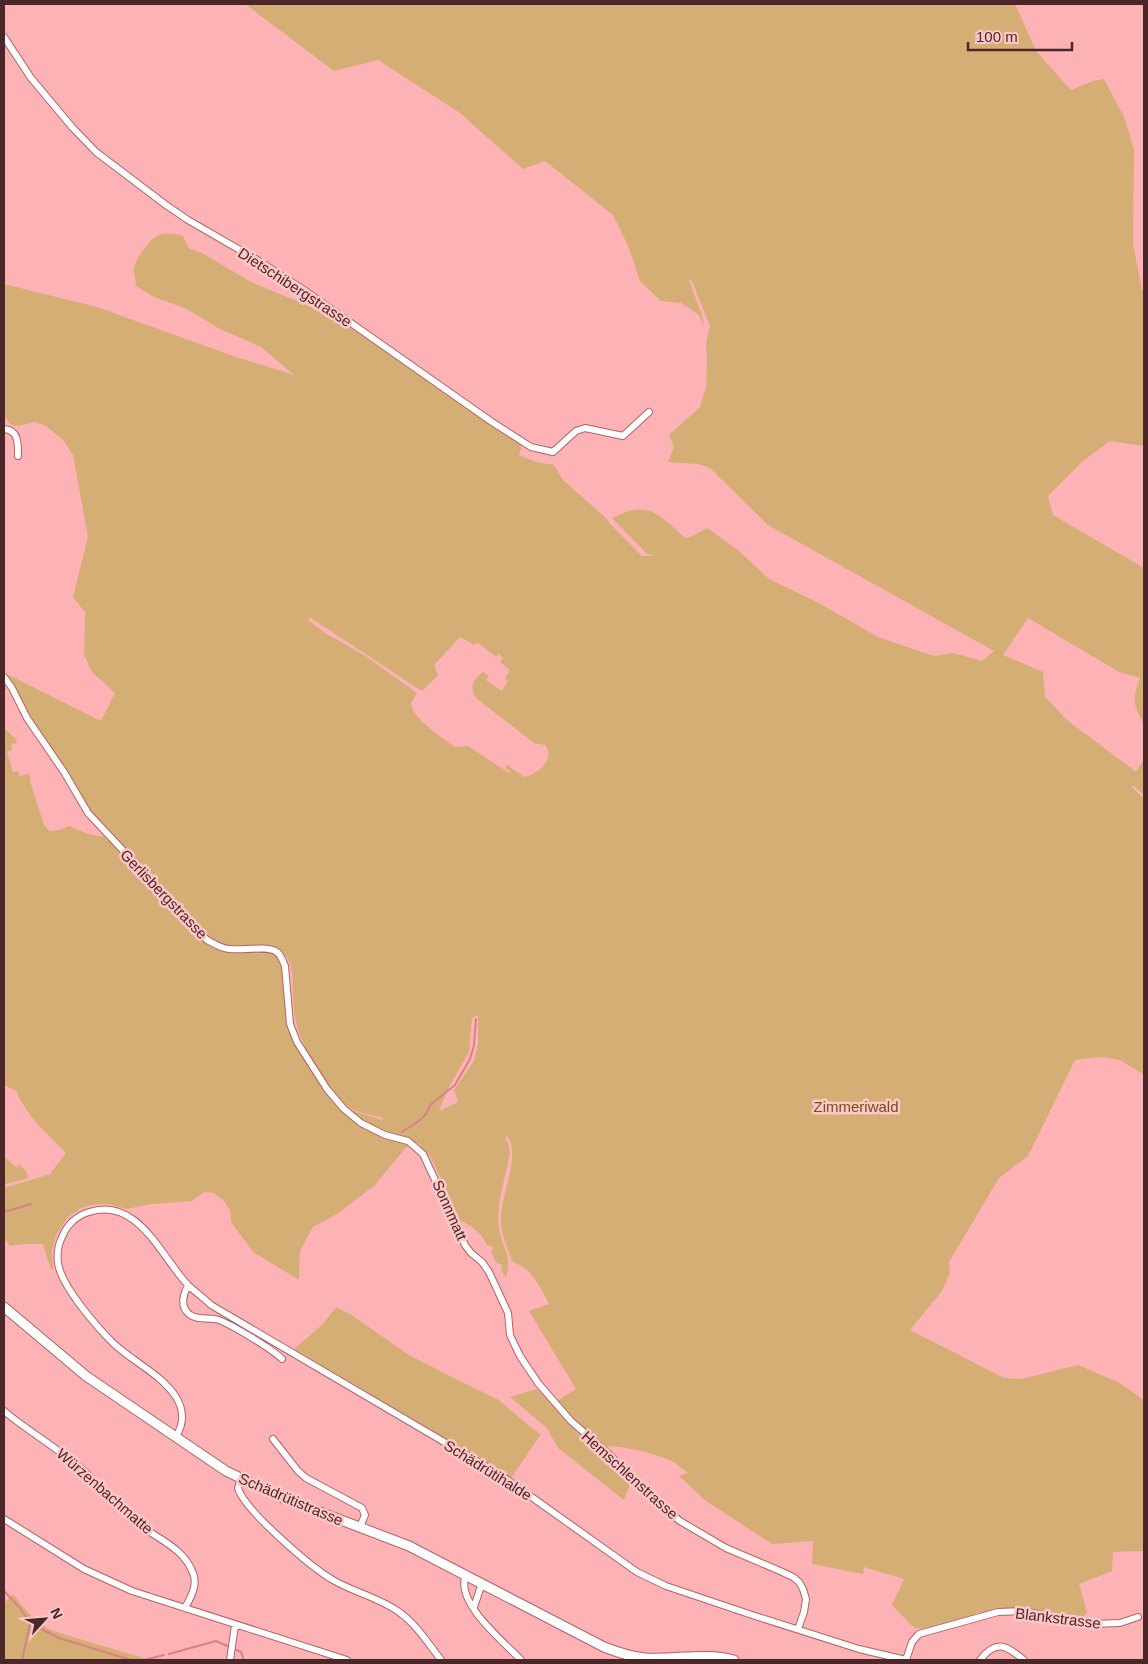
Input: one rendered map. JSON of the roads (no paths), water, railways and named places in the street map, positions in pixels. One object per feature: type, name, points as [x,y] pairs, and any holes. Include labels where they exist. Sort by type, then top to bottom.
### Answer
[{"type":"main road","name":"Schädrütistrasse","points":[[4,1307],[86,1376],[214,1463],[278,1496],[409,1546],[482,1583],[569,1631],[604,1647],[644,1658],[709,1656],[734,1660]]},
{"type":"street","name":"Dietschibergstrasse","points":[[4,37],[31,78],[72,127],[96,152],[188,220],[259,261],[304,290],[492,422],[531,446],[553,452],[576,431],[585,428],[623,436],[648,412]]},
{"type":"street","points":[[4,429],[16,435],[18,456]]},
{"type":"street","name":"Gerlisbergstrasse","points":[[4,677],[12,688],[27,718],[64,772],[88,813],[207,940],[218,946],[230,949],[270,950],[277,952],[282,957],[285,966],[290,1024],[297,1042],[327,1089],[344,1108],[361,1122],[385,1136],[408,1141],[415,1145]]},
{"type":"street","name":"Sonnmatt","points":[[415,1145],[428,1162],[465,1245],[489,1272],[508,1313],[510,1334],[520,1356]]},
{"type":"street","name":"Schädrütihalde","points":[[176,1436],[180,1429],[182,1418],[181,1408],[176,1396],[164,1383],[114,1343],[84,1310],[62,1277],[58,1264],[59,1242],[65,1230],[83,1214],[95,1210],[105,1210],[123,1214],[133,1219],[155,1240],[188,1286],[211,1305],[502,1476],[637,1572],[666,1586],[859,1649],[906,1660]]},
{"type":"street","points":[[188,1286],[184,1294],[184,1307],[188,1314],[202,1319],[211,1318],[226,1323],[282,1359]]},
{"type":"street","name":"Hemschlenstrasse","points":[[520,1356],[538,1383],[570,1421],[611,1456],[663,1508],[703,1536],[793,1577],[799,1582],[806,1599],[798,1629]]},
{"type":"street","name":"Würzenbachmatte","points":[[4,1411],[67,1457],[99,1485],[137,1523],[176,1549],[183,1556],[195,1579],[194,1588],[185,1608]]},
{"type":"street","points":[[273,1440],[306,1478],[362,1508],[365,1517],[360,1528]]},
{"type":"street","points":[[241,1478],[238,1488],[244,1499],[262,1520],[300,1557],[334,1581],[398,1611],[423,1635],[441,1660]]},
{"type":"street","points":[[4,1519],[84,1569],[132,1592],[347,1660]]},
{"type":"street","points":[[466,1575],[464,1590],[470,1604],[483,1622],[521,1660]]},
{"type":"street","points":[[474,1608],[476,1596],[482,1583]]},
{"type":"street","name":"Blankstrasse","points":[[906,1660],[912,1642],[919,1634],[998,1612],[1022,1611],[1091,1624],[1120,1622],[1138,1617]]},
{"type":"street","points":[[230,1660],[235,1625]]},
{"type":"street","points":[[980,1660],[989,1650],[999,1646],[1008,1648],[1024,1660]]},
{"type":"waterway","points":[[402,1132],[419,1121],[426,1114],[430,1105],[455,1085],[470,1059],[474,1045],[476,1019]]},
{"type":"waterway","points":[[4,1212],[31,1204]]},
{"type":"waterway","points":[[4,1591],[20,1608],[30,1623],[59,1638],[131,1660]]},
{"type":"waterway","points":[[22,1660],[30,1624]]},
{"type":"waterway","points":[[169,1654],[216,1641],[241,1652],[244,1660]]},
{"type":"waterway","points":[[144,1660],[164,1655]]},
{"type":"park label","name":"Zimmeriwald","points":[[856,1106]]}]
